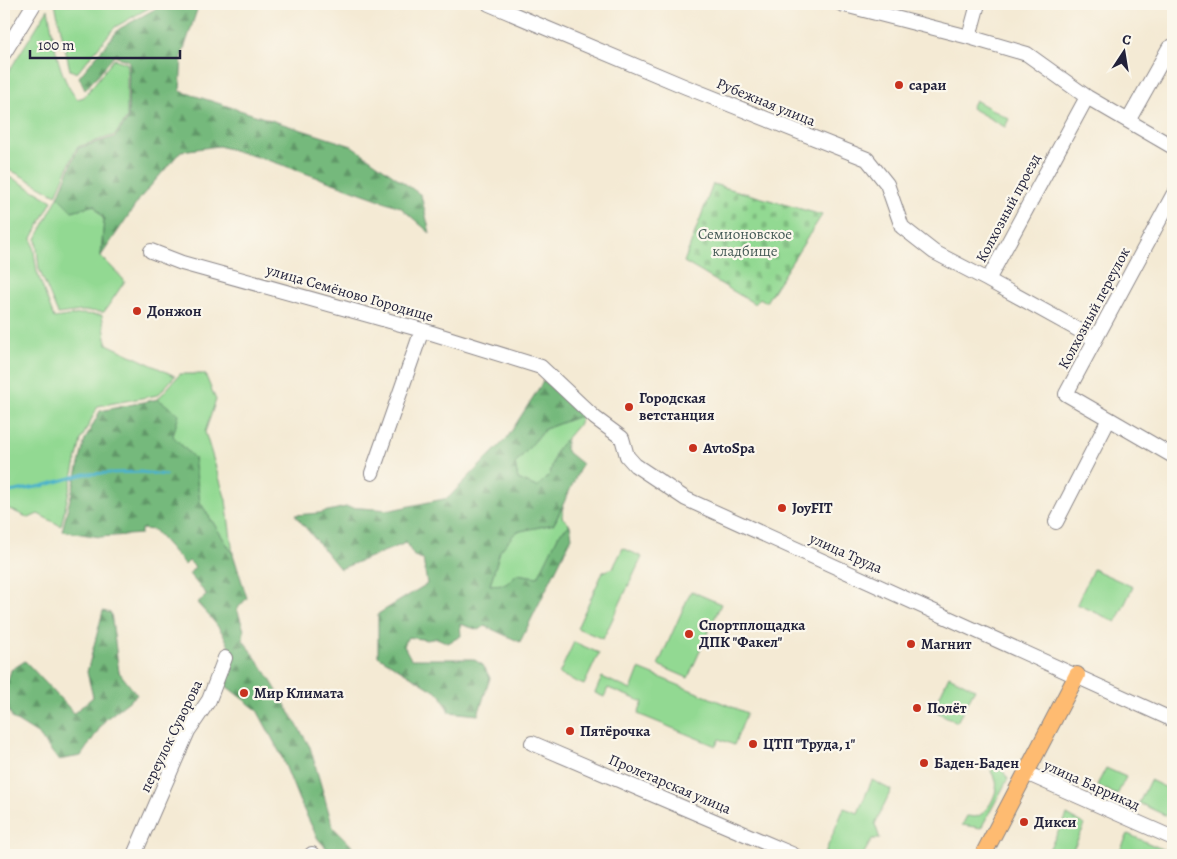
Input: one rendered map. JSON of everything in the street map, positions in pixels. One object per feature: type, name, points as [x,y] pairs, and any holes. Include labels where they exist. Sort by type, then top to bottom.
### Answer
[{"type":"main road","points":[[983,855],[1076,675]]},
{"type":"street","points":[[4,53],[34,4]]},
{"type":"street","name":"Рубежная улица","points":[[489,4],[686,87],[867,159],[887,184],[902,227],[934,252],[988,280]]},
{"type":"street","points":[[841,4],[1027,54],[1087,97],[1173,147]]},
{"type":"street","points":[[969,37],[978,4]]},
{"type":"street","points":[[1128,121],[1169,48],[1173,46]]},
{"type":"street","name":"Колхозный проезд","points":[[1087,97],[988,280],[1095,339]]},
{"type":"street","name":"Колхозный переулок","points":[[1173,195],[1066,394],[1173,456]]},
{"type":"street","name":"улица Семёново Городище","points":[[152,251],[182,263],[422,330],[541,367]]},
{"type":"street","points":[[372,473],[422,330]]},
{"type":"street","name":"улица Труда","points":[[541,367],[595,418],[622,438],[627,456],[635,465],[686,499],[1173,720]]},
{"type":"street","points":[[1056,522],[1109,419]]},
{"type":"street","name":"переулок Суворова","points":[[134,855],[188,732],[208,700],[225,658]]},
{"type":"street","name":"Пролетарская улица","points":[[532,744],[794,855]]},
{"type":"street","name":"улица Баррикад","points":[[1026,773],[1173,838]]},
{"type":"green space","points":[[55,4],[156,4],[115,27],[77,73],[70,70]]},
{"type":"green space","points":[[164,4],[199,4],[182,55],[180,91],[352,146],[421,195],[430,233],[400,207],[274,162],[219,146],[181,151],[141,197],[101,256],[104,219],[94,205],[72,211],[58,197],[78,148],[115,137],[128,119],[129,61],[114,56],[85,90],[79,77],[119,29]]},
{"type":"green space","points":[[48,9],[61,68],[70,89],[77,99],[84,97],[114,59],[127,63],[127,118],[115,135],[77,147],[56,195],[4,168],[4,79]]},
{"type":"green space","points":[[975,100],[1009,119],[1005,127],[971,108]]},
{"type":"green space","points":[[4,176],[14,179],[52,201],[32,238],[37,272],[54,318],[81,314],[102,315],[107,344],[175,376],[158,395],[98,406],[81,440],[61,526],[38,514],[29,518],[7,508],[10,479],[4,479]]},
{"type":"green space","name":"Семионовское кладбище","points":[[713,184],[822,215],[766,302],[760,298],[755,304],[684,262]]},
{"type":"green space","points":[[58,197],[72,211],[94,205],[104,220],[101,256],[125,281],[104,312],[82,311],[58,314],[39,269],[36,239]]},
{"type":"green space","points":[[180,374],[205,374],[216,400],[205,432],[226,500],[233,554],[200,502],[194,458],[172,436],[158,399]]},
{"type":"green space","points":[[544,380],[582,415],[545,429],[515,464],[518,479],[537,487],[550,474],[556,451],[566,439],[566,451],[582,464],[554,524],[516,532],[500,551],[490,585],[506,584],[517,574],[538,577],[559,534],[570,525],[572,537],[520,642],[485,626],[479,630],[460,624],[461,636],[448,643],[437,638],[427,640],[408,637],[404,646],[411,659],[473,659],[483,665],[490,678],[478,715],[449,712],[441,695],[378,656],[378,614],[427,584],[423,559],[414,556],[406,543],[340,569],[295,515],[319,513],[346,507],[391,510],[448,498],[507,438]]},
{"type":"green space","points":[[158,399],[179,414],[173,436],[194,458],[200,502],[233,554],[247,598],[237,609],[244,630],[243,640],[267,674],[310,747],[333,827],[361,855],[333,855],[318,839],[299,800],[281,755],[257,710],[226,686],[231,662],[228,643],[219,628],[197,603],[207,595],[189,574],[195,567],[189,561],[185,565],[154,530],[141,529],[141,534],[100,537],[62,531],[85,440],[100,411]]},
{"type":"green space","points":[[582,415],[578,425],[556,451],[550,474],[537,488],[518,479],[515,464],[545,429]]},
{"type":"green space","points":[[563,506],[562,517],[570,525],[559,534],[539,578],[517,574],[506,584],[490,585],[500,551],[515,532],[554,524]]},
{"type":"green space","points":[[623,548],[642,557],[603,639],[577,628],[603,572],[613,568]]},
{"type":"green space","points":[[1093,569],[1133,587],[1116,622],[1077,604]]},
{"type":"green space","name":"Спортплощадка ДПК \"Факел\"","points":[[691,591],[721,604],[688,678],[658,665]]},
{"type":"green space","points":[[103,611],[111,613],[119,672],[137,695],[106,719],[81,756],[58,760],[39,735],[13,719],[4,701],[4,694],[11,670],[25,661],[74,713],[93,697],[87,672]]},
{"type":"green space","points":[[574,642],[599,653],[584,685],[559,674]]},
{"type":"green space","points":[[639,669],[747,713],[734,745],[719,739],[716,746],[638,714],[643,702],[608,688],[604,697],[595,693],[602,677],[631,690]]},
{"type":"green space","points":[[949,676],[975,689],[957,722],[933,710]]},
{"type":"green space","points":[[995,765],[1001,768],[1008,779],[981,828],[962,825],[967,816],[975,817],[988,808],[996,791],[996,781],[991,771]]},
{"type":"green space","points":[[1106,768],[1126,777],[1117,795],[1097,785]]},
{"type":"green space","points":[[872,780],[891,790],[875,824],[880,839],[872,839],[863,855],[824,855],[844,808],[858,813]]},
{"type":"green space","points":[[1150,780],[1173,791],[1173,819],[1139,803]]},
{"type":"green space","points":[[1067,815],[1085,825],[1070,855],[1046,855]]},
{"type":"green space","points":[[1128,834],[1173,854],[1173,855],[1118,855]]},
{"type":"waterway","points":[[4,493],[42,486],[85,474],[140,472],[166,475]]},
{"type":"place","name":"сараи","points":[[899,85]]},
{"type":"place","name":"Донжон","points":[[137,311]]},
{"type":"place","name":"Городская ветстанция","points":[[629,407]]},
{"type":"place","name":"AvtoSpa","points":[[693,448]]},
{"type":"place","name":"JoyFIT","points":[[782,508]]},
{"type":"place","name":"Спортплощадка ДПК \"Факел\"","points":[[689,634]]},
{"type":"place","name":"Магнит","points":[[911,644]]},
{"type":"place","name":"Мир Климата","points":[[244,693]]},
{"type":"place","name":"Полёт","points":[[917,708]]},
{"type":"place","name":"Пятёрочка","points":[[570,731]]},
{"type":"place","name":"ЦТП \"Труда, 1\"","points":[[753,744]]},
{"type":"place","name":"Баден-Баден","points":[[924,763]]},
{"type":"place","name":"Дикси","points":[[1024,822]]}]
